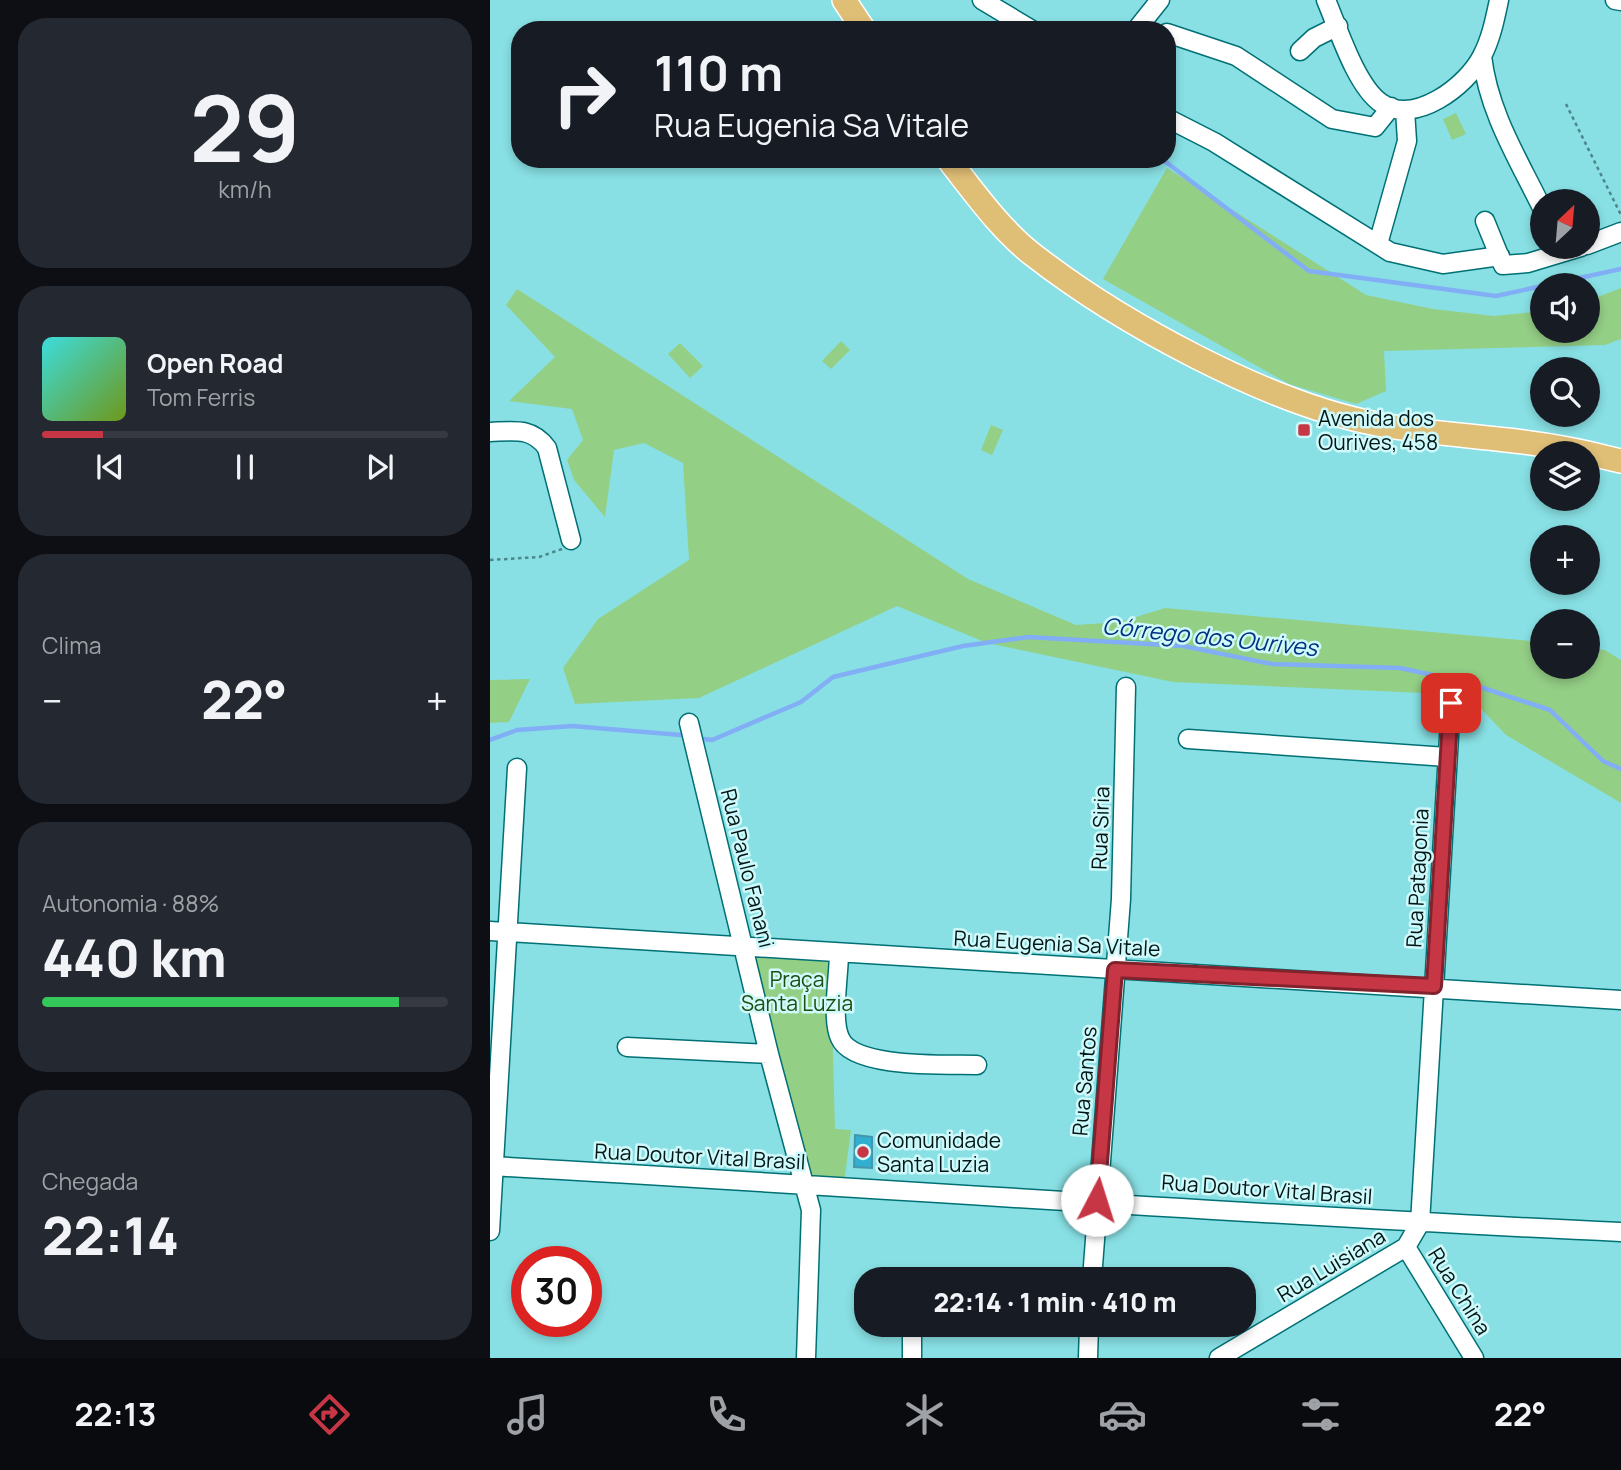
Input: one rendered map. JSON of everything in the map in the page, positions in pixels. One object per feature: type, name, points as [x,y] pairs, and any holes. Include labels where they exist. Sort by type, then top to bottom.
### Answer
[{"type":"main road","points":[[844,0],[858,21]]},
{"type":"main road","points":[[955,168],[1007,230],[1032,254],[1147,329],[1229,371],[1324,411],[1376,424],[1530,445]]},
{"type":"main road","points":[[1600,456],[1621,461]]},
{"type":"street","points":[[982,0],[1017,21]]},
{"type":"street","points":[[1148,21],[1160,0]]},
{"type":"street","points":[[1326,0],[1367,89],[1381,104],[1398,108]]},
{"type":"street","points":[[1176,36],[1236,57],[1332,118],[1375,127],[1398,108],[1442,97],[1469,76],[1482,56],[1499,0]]},
{"type":"street","points":[[1615,0],[1621,1]]},
{"type":"street","points":[[1300,51],[1314,38],[1338,26]]},
{"type":"street","points":[[1482,56],[1485,86],[1492,106],[1533,189]]},
{"type":"street","points":[[1378,244],[1407,141],[1398,108]]},
{"type":"street","points":[[1176,123],[1214,142],[1378,244],[1417,260],[1443,264],[1500,257]]},
{"type":"street","points":[[1485,221],[1503,265],[1535,259]]},
{"type":"street","points":[[1600,240],[1621,232]]},
{"type":"street","points":[[490,432],[525,430],[539,437],[547,448],[571,540]]},
{"type":"street","name":"Rua Siria","points":[[1115,970],[1121,899],[1126,687]]},
{"type":"street","name":"Rua Patagonia","points":[[1420,1223],[1451,703]]},
{"type":"street","name":"Rua Paulo Fanani","points":[[689,723],[769,1054],[811,1210],[806,1358]]},
{"type":"street","points":[[1188,739],[1447,757]]},
{"type":"street","points":[[490,1231],[499,931],[517,768]]},
{"type":"street","name":"Rua Eugenia Sa Vitale","points":[[499,931],[1115,970],[1434,986],[1621,1000]]},
{"type":"street","points":[[839,953],[837,1026],[844,1045],[852,1052],[878,1060],[977,1065]]},
{"type":"street","name":"Rua Santos","points":[[1093,1267],[1115,970]]},
{"type":"street","points":[[627,1047],[769,1054]]},
{"type":"street","name":"Rua Doutor Vital Brasil","points":[[492,1166],[1097,1200],[1420,1223],[1621,1232]]},
{"type":"street","name":"Rua Luisiana","points":[[1219,1358],[1406,1247],[1420,1223]]},
{"type":"street","name":"Rua China","points":[[1406,1247],[1474,1358]]},
{"type":"street","points":[[912,1337],[912,1358]]},
{"type":"street","points":[[1088,1358],[1089,1337]]},
{"type":"path","points":[[1566,104],[1621,215]]},
{"type":"path","points":[[490,561],[548,555],[557,552],[571,540]]},
{"type":"green space","points":[[1456,113],[1466,134],[1452,140],[1443,119]]},
{"type":"green space","points":[[1167,168],[1366,295],[1433,309],[1494,316],[1530,312],[1530,343],[1600,343],[1600,296],[1621,288],[1621,339],[1605,345],[1384,351],[1386,391],[1356,404],[1289,384],[1103,279]]},
{"type":"green space","points":[[517,289],[968,579],[1076,625],[1120,622],[1165,608],[1530,641],[1530,679],[1600,679],[1600,649],[1605,650],[1621,660],[1621,803],[1506,735],[1468,695],[1173,682],[987,643],[897,606],[699,698],[575,704],[563,668],[598,619],[689,560],[683,463],[644,443],[614,450],[605,517],[574,480],[567,460],[583,440],[572,409],[509,401],[555,357],[506,305]]},
{"type":"green space","points":[[841,341],[850,350],[831,369],[822,361]]},
{"type":"green space","points":[[680,343],[703,366],[690,378],[668,354]]},
{"type":"green space","points":[[991,425],[1003,430],[992,455],[981,450]]},
{"type":"green space","points":[[530,679],[509,722],[490,723],[490,680]]},
{"type":"green space","name":"Praça Santa Luzia","points":[[749,952],[835,957],[832,1021],[835,1129],[851,1130],[844,1183],[808,1182]]},
{"type":"building","name":"Comunidade Santa Luzia","points":[[855,1135],[872,1137],[872,1168],[854,1167]]},
{"type":"waterway","points":[[1174,168],[1309,271],[1496,296],[1530,289]]},
{"type":"waterway","points":[[1600,274],[1621,269]]},
{"type":"waterway","name":"Córrego dos Ourives","points":[[704,739],[712,740],[801,702],[833,677],[963,646],[1028,637],[1183,646],[1272,664],[1400,668],[1465,682],[1550,710],[1603,761],[1621,769]]},
{"type":"waterway","name":"Córrego dos Ourives","points":[[490,740],[517,730],[572,726],[681,735]]},
{"type":"place","name":"Avenida dos Ourives, 458","points":[[1304,430]]},
{"type":"place","name":"Comunidade Santa Luzia","points":[[863,1152]]},
{"type":"route","points":[[1097,1200],[1115,970],[1434,986],[1451,703]]}]
